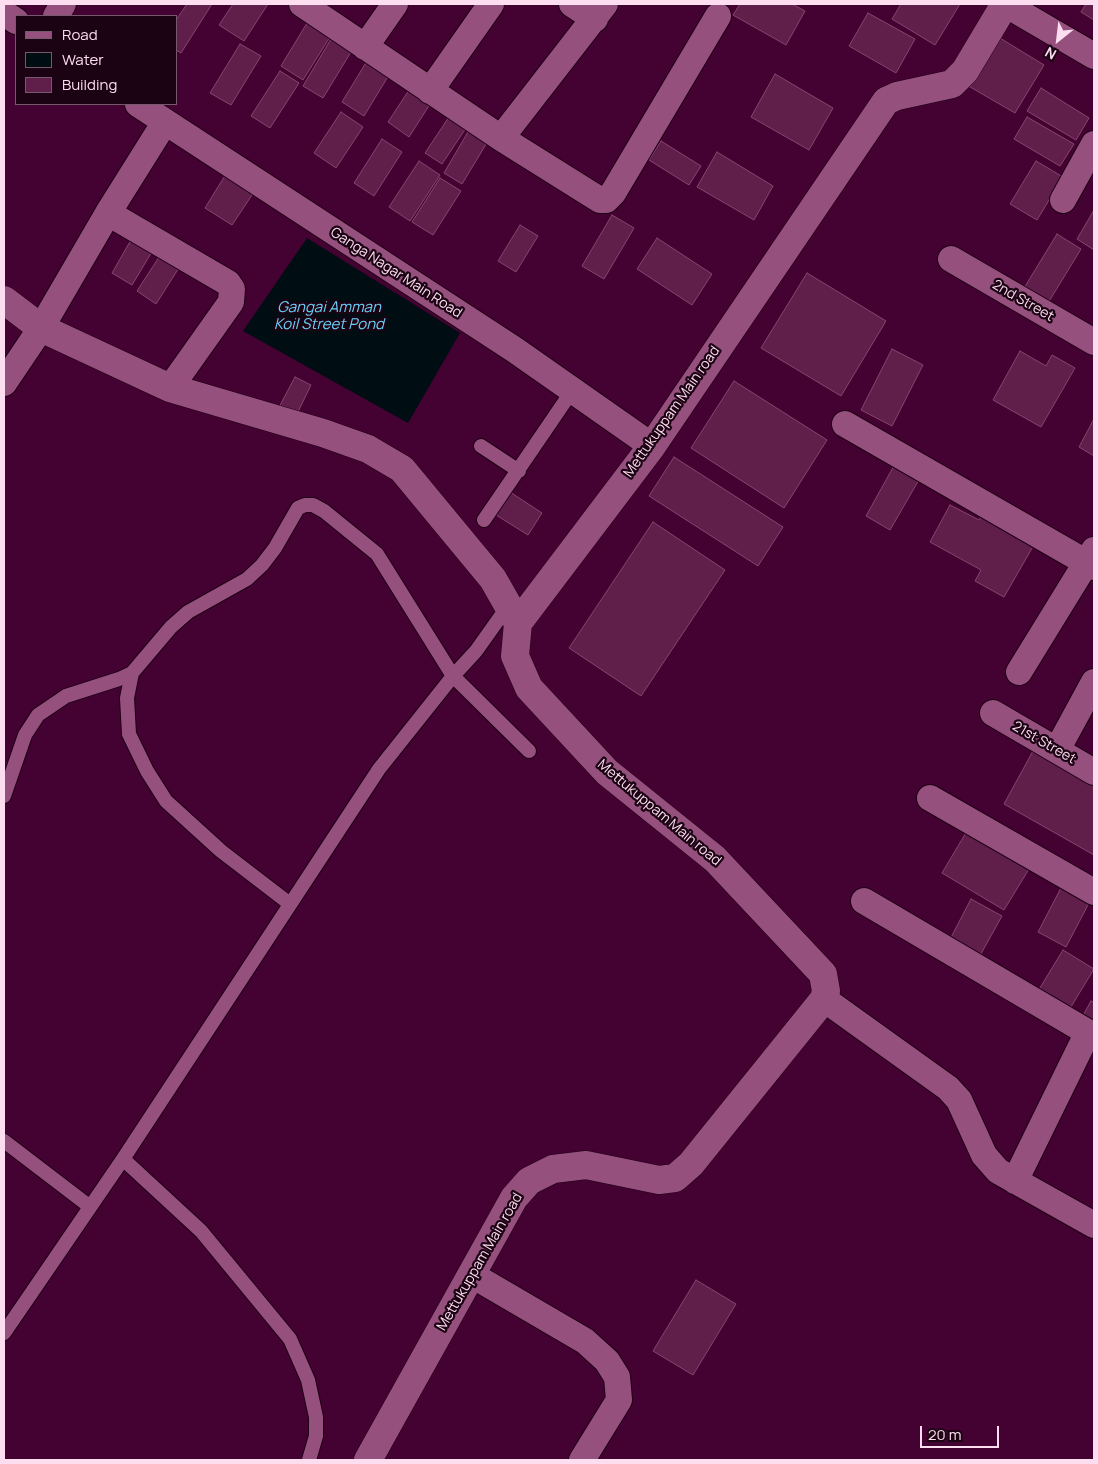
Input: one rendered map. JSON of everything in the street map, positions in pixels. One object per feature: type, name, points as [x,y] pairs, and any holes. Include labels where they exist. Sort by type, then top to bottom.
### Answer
[{"type":"main road","name":"Mettukuppam Main road","points":[[368,1460],[514,1198],[529,1181],[553,1169],[586,1165],[659,1180],[675,1178],[691,1164],[824,999],[826,991],[823,974],[716,859],[607,772],[529,688],[515,656],[513,615],[652,446],[886,102],[897,96],[952,84],[965,71],[1005,4]]},
{"type":"main road","points":[[4,300],[41,328],[170,388],[323,433],[368,449],[402,469],[493,579],[513,615]]},
{"type":"street","points":[[57,15],[63,4]]},
{"type":"street","points":[[302,4],[501,138],[595,198],[606,200],[718,16]]},
{"type":"street","points":[[365,47],[395,4]]},
{"type":"street","points":[[430,91],[491,4]]},
{"type":"street","points":[[501,138],[600,12],[572,4]]},
{"type":"street","points":[[1005,4],[1094,56]]},
{"type":"street","points":[[4,13],[15,20]]},
{"type":"street","name":"Ganga Nagar Main Road","points":[[140,105],[506,345],[652,446]]},
{"type":"street","points":[[4,383],[41,328],[108,213],[165,122]]},
{"type":"street","points":[[1063,200],[1094,144]]},
{"type":"street","points":[[108,213],[228,283],[232,289],[231,302],[170,388]]},
{"type":"street","name":"2nd Street","points":[[951,259],[1094,342]]},
{"type":"street","points":[[845,424],[1092,560],[1019,672]]},
{"type":"street","points":[[1057,750],[1094,682]]},
{"type":"street","name":"21st Street","points":[[993,713],[1094,772]]},
{"type":"street","points":[[930,798],[1094,892]]},
{"type":"street","points":[[864,901],[1091,1034],[1015,1181]]},
{"type":"street","points":[[824,999],[948,1088],[959,1100],[984,1155],[998,1171],[1094,1226]]},
{"type":"street","points":[[472,1275],[585,1342],[607,1361],[617,1377],[619,1400],[582,1460]]},
{"type":"lane","points":[[484,520],[520,471],[572,391]]},
{"type":"lane","points":[[481,446],[520,471]]},
{"type":"lane","points":[[4,796],[30,724],[38,715],[66,696],[125,676],[171,627],[188,612],[247,578],[262,565],[275,548],[298,508],[305,505],[313,505],[324,511],[377,554],[453,676],[529,751]]},
{"type":"lane","points":[[4,1333],[89,1206],[123,1159],[379,769],[453,676],[513,615]]},
{"type":"lane","points":[[125,676],[129,734],[147,770],[166,800],[221,851],[290,904]]},
{"type":"lane","points":[[4,1140],[89,1206]]},
{"type":"lane","points":[[123,1159],[201,1231],[290,1339],[308,1380],[316,1417],[316,1436],[309,1460]]},
{"type":"water","name":"Gangai Amman Koil Street Pond","points":[[307,238],[460,333],[408,423],[243,331]]},
{"type":"building","points":[[187,4],[212,4],[181,53],[178,51],[178,17]]},
{"type":"building","points":[[233,4],[268,4],[244,41],[219,25]]},
{"type":"building","points":[[740,4],[792,4],[805,11],[786,45],[733,15]]},
{"type":"building","points":[[901,4],[960,4],[935,45],[892,19]]},
{"type":"building","points":[[1086,4],[1094,4],[1094,20],[1081,12]]},
{"type":"building","points":[[868,13],[915,39],[896,73],[849,46]]},
{"type":"building","points":[[307,23],[330,37],[303,80],[281,66]]},
{"type":"building","points":[[334,34],[354,47],[323,98],[303,86]]},
{"type":"building","points":[[995,35],[1044,65],[1015,113],[965,84]]},
{"type":"building","points":[[240,44],[261,56],[231,105],[210,93]]},
{"type":"building","points":[[370,56],[392,70],[364,116],[342,102]]},
{"type":"building","points":[[280,71],[299,83],[270,128],[251,116]]},
{"type":"building","points":[[775,74],[833,108],[809,150],[751,117]]},
{"type":"building","points":[[413,84],[434,98],[409,137],[388,122]]},
{"type":"building","points":[[1041,88],[1089,118],[1076,140],[1027,111]]},
{"type":"building","points":[[453,111],[470,122],[442,164],[425,153]]},
{"type":"building","points":[[341,112],[363,127],[336,168],[314,153]]},
{"type":"building","points":[[1027,117],[1074,144],[1060,166],[1014,139]]},
{"type":"building","points":[[472,125],[491,136],[462,184],[444,173]]},
{"type":"building","points":[[382,139],[402,152],[374,196],[354,183]]},
{"type":"building","points":[[661,141],[701,166],[689,185],[649,160]]},
{"type":"building","points":[[717,152],[773,186],[754,220],[697,187]]},
{"type":"building","points":[[419,161],[440,175],[410,221],[389,207]]},
{"type":"building","points":[[1036,161],[1063,177],[1037,220],[1010,204]]},
{"type":"building","points":[[226,174],[254,192],[232,225],[205,208]]},
{"type":"building","points":[[440,178],[461,191],[433,235],[412,222]]},
{"type":"building","points":[[1094,210],[1094,250],[1077,239]]},
{"type":"building","points":[[612,215],[634,228],[604,279],[582,266]]},
{"type":"building","points":[[520,225],[538,236],[516,272],[498,261]]},
{"type":"building","points":[[135,233],[156,245],[132,285],[112,273]]},
{"type":"building","points":[[1057,234],[1081,249],[1045,308],[1021,293]]},
{"type":"building","points":[[657,238],[712,274],[692,305],[637,269]]},
{"type":"building","points":[[163,251],[182,263],[156,304],[137,291]]},
{"type":"building","points":[[807,273],[886,321],[841,396],[761,348]]},
{"type":"building","points":[[892,349],[923,365],[892,426],[861,410]]},
{"type":"building","points":[[1020,351],[1046,366],[1052,355],[1075,368],[1041,427],[993,400]]},
{"type":"building","points":[[295,377],[311,385],[294,420],[277,411]]},
{"type":"building","points":[[734,381],[827,440],[784,508],[691,448]]},
{"type":"building","points":[[1094,419],[1094,456],[1079,447]]},
{"type":"building","points":[[674,457],[783,527],[758,566],[649,496]]},
{"type":"building","points":[[895,464],[920,478],[890,530],[866,516]]},
{"type":"building","points":[[510,492],[542,513],[528,535],[496,515]]},
{"type":"building","points":[[950,505],[979,520],[983,514],[1035,543],[1004,597],[975,581],[981,570],[930,542]]},
{"type":"building","points":[[653,522],[725,570],[641,696],[569,648]]},
{"type":"building","points":[[1033,751],[1094,785],[1094,855],[1004,804]]},
{"type":"building","points":[[967,831],[1029,869],[1004,910],[942,873]]},
{"type":"building","points":[[1062,886],[1090,901],[1066,947],[1038,932]]},
{"type":"building","points":[[971,899],[1002,916],[977,961],[947,945]]},
{"type":"building","points":[[1063,950],[1094,969],[1066,1015],[1035,996]]},
{"type":"building","points":[[1091,1001],[1094,1003],[1094,1029],[1080,1021]]},
{"type":"building","points":[[696,1280],[736,1304],[693,1375],[653,1351]]}]
